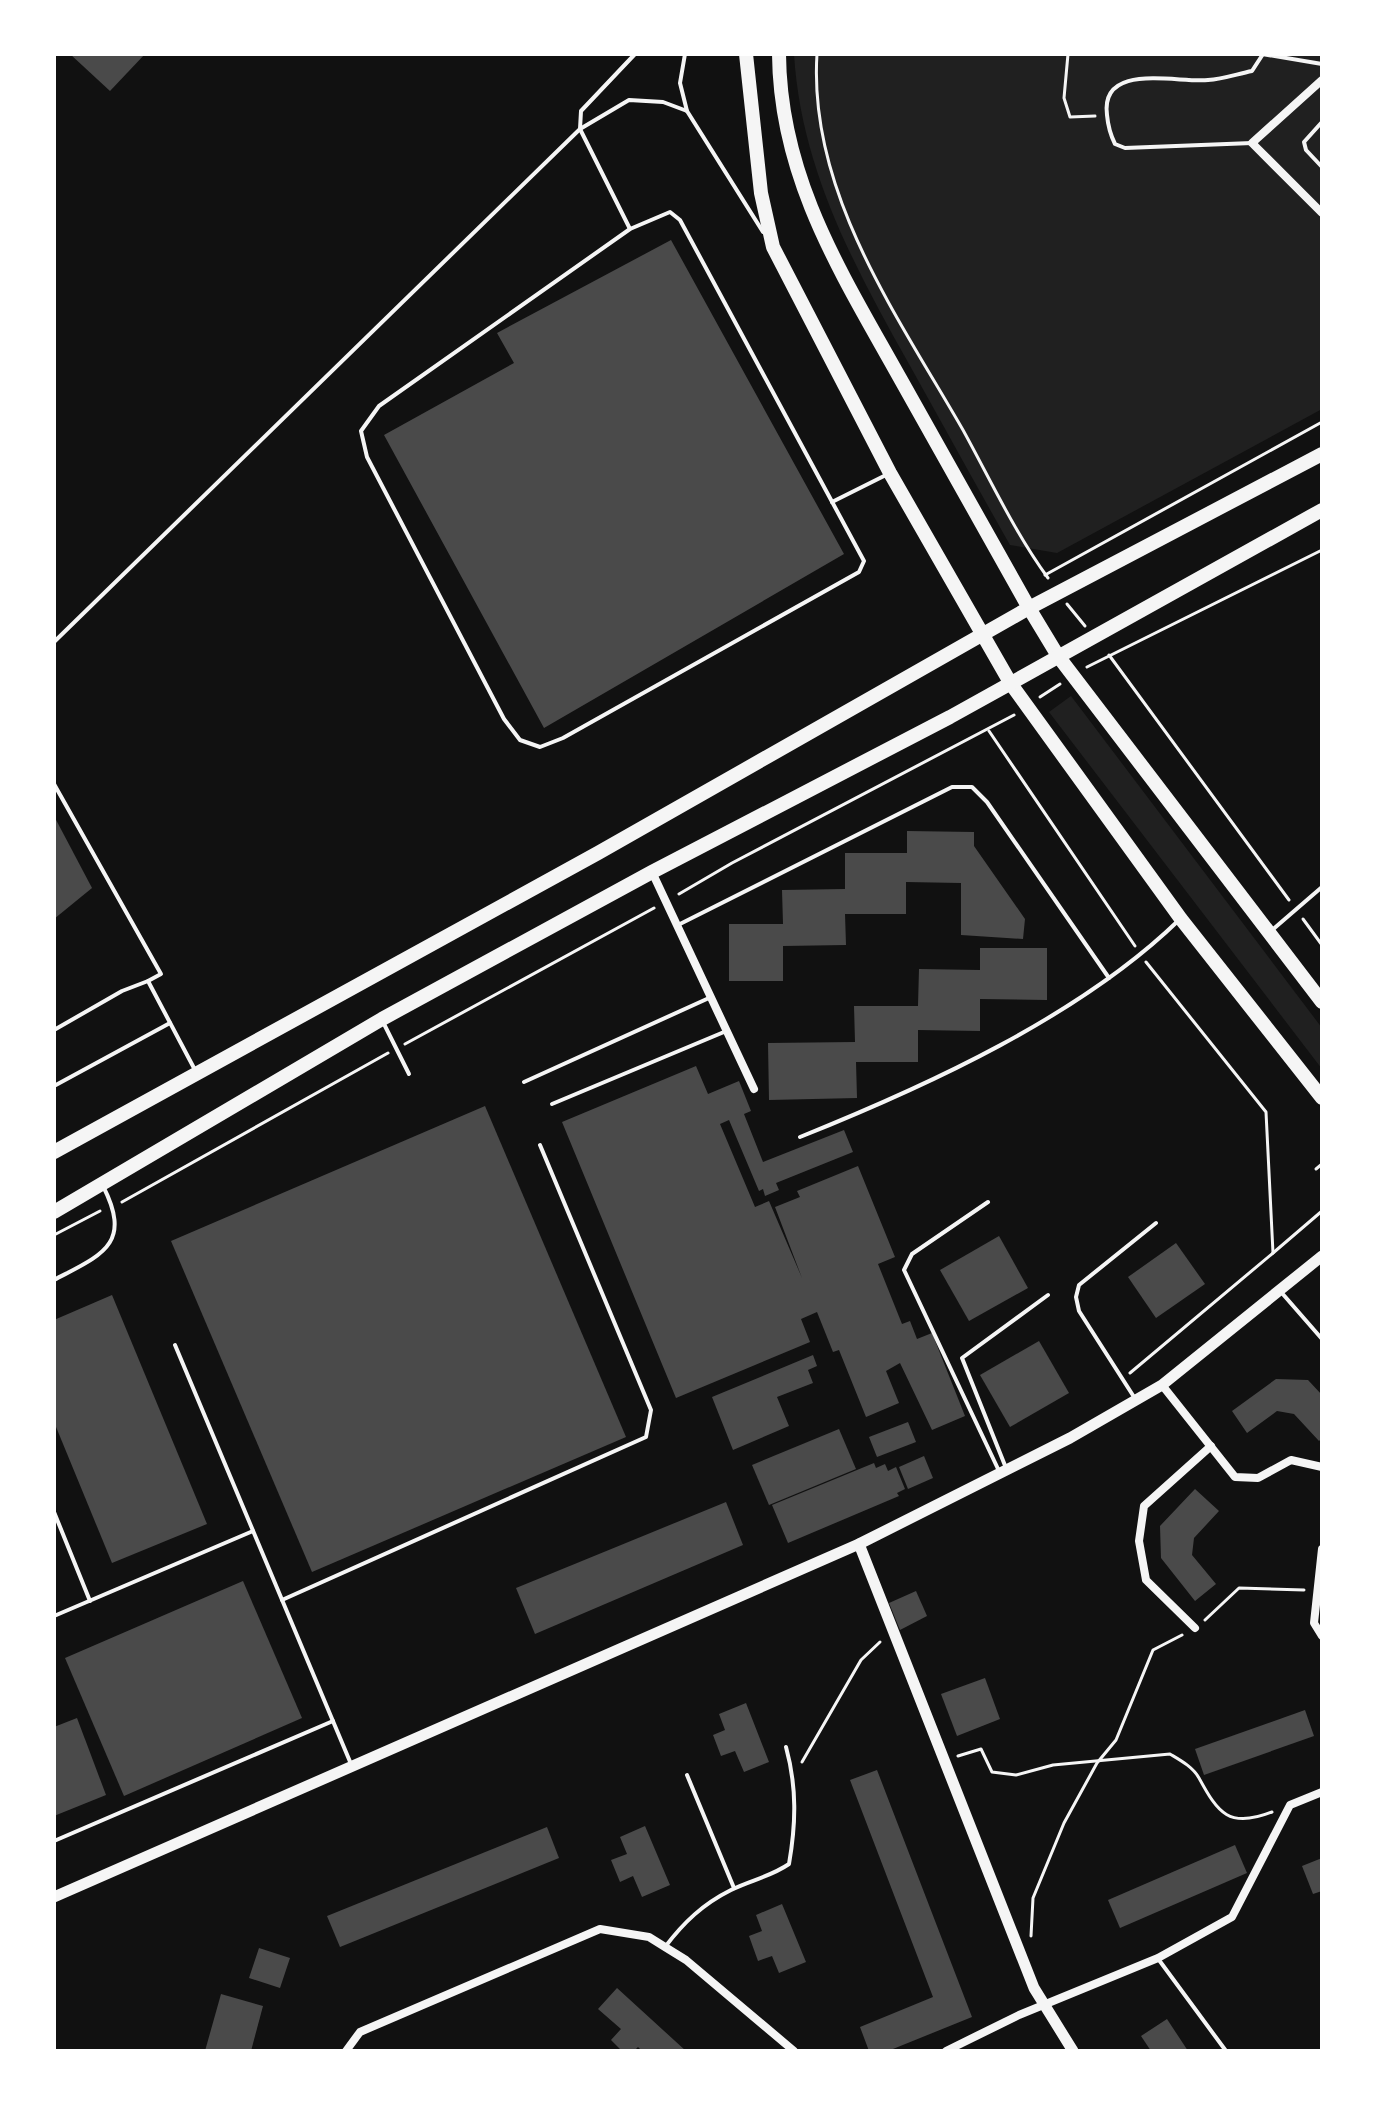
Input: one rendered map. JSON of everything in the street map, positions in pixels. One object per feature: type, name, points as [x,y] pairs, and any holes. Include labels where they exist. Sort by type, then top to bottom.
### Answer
[{"type":"main road","points":[[746,54],[761,193],[773,247],[890,473],[1011,684],[1181,919],[1322,1098]]},
{"type":"main road","points":[[779,54],[779,95],[792,155],[820,235],[1029,608],[1058,656],[1322,1002]]},
{"type":"main road","points":[[54,1152],[598,853],[1029,608],[1322,454]]},
{"type":"main road","points":[[54,1212],[103,1186],[382,1019],[652,872],[1011,684],[1322,510]]},
{"type":"street","points":[[1322,80],[1252,143],[1322,213]]},
{"type":"street","points":[[652,872],[754,1089]]},
{"type":"street","points":[[54,1897],[859,1544],[1004,1472],[1162,1385],[1322,1256]]},
{"type":"street","points":[[1162,1385],[1235,1477],[1258,1478],[1291,1460],[1322,1467]]},
{"type":"street","points":[[1195,1628],[1146,1580],[1139,1541],[1144,1506],[1211,1446]]},
{"type":"street","points":[[859,1544],[943,1763],[1042,2005],[1073,2051]]},
{"type":"street","points":[[1322,1549],[1314,1623],[1322,1636]]},
{"type":"street","points":[[946,2051],[1042,2005],[1158,1958],[1232,1917],[1290,1805],[1322,1792]]},
{"type":"street","points":[[346,2051],[360,2032],[600,1929],[649,1937],[686,1960],[794,2051]]},
{"type":"lane","points":[[630,229],[580,129],[581,111],[635,54]]},
{"type":"lane","points":[[685,54],[680,83],[687,111],[773,247]]},
{"type":"lane","points":[[1252,143],[1125,148],[1115,144],[1110,134],[1105,101],[1114,88],[1126,80],[1208,80],[1252,71],[1262,54],[1322,64]]},
{"type":"lane","points":[[54,642],[580,129],[629,100],[663,102],[687,111]]},
{"type":"lane","points":[[1322,122],[1304,142],[1306,150],[1322,167]]},
{"type":"lane","points":[[670,212],[680,220],[745,334],[864,561],[859,572],[563,738],[540,747],[520,740],[504,719],[367,457],[361,431],[379,406],[630,229],[645,220],[670,212]]},
{"type":"lane","points":[[832,502],[890,473]]},
{"type":"lane","points":[[54,784],[161,974],[122,991],[54,1030]]},
{"type":"lane","points":[[677,925],[952,787],[972,787],[987,802],[1109,978]]},
{"type":"lane","points":[[1269,932],[1322,887]]},
{"type":"lane","points":[[800,1137],[924,1084],[1003,1043],[1142,956],[1181,919]]},
{"type":"lane","points":[[148,981],[196,1072]]},
{"type":"lane","points":[[524,1082],[711,997]]},
{"type":"lane","points":[[382,1019],[409,1074]]},
{"type":"lane","points":[[54,1086],[170,1023]]},
{"type":"lane","points":[[552,1104],[727,1031]]},
{"type":"lane","points":[[282,1600],[646,1437],[651,1410],[540,1145]]},
{"type":"lane","points":[[54,1280],[104,1254],[112,1240],[113,1206],[103,1186]]},
{"type":"lane","points":[[988,1202],[912,1254],[904,1270],[1004,1472]]},
{"type":"lane","points":[[1135,1399],[1079,1311],[1076,1297],[1079,1285],[1156,1223]]},
{"type":"lane","points":[[1279,1290],[1322,1339]]},
{"type":"lane","points":[[1004,1472],[962,1358],[1048,1295]]},
{"type":"lane","points":[[175,1345],[352,1766]]},
{"type":"lane","points":[[54,1512],[90,1601]]},
{"type":"lane","points":[[54,1616],[253,1531]]},
{"type":"lane","points":[[54,1841],[333,1721]]},
{"type":"lane","points":[[665,1947],[689,1916],[734,1888],[771,1877],[789,1864],[795,1830],[794,1775],[786,1747]]},
{"type":"lane","points":[[687,1775],[734,1888]]},
{"type":"lane","points":[[1158,1958],[1226,2051]]},
{"type":"path","points":[[817,54],[815,89],[831,176],[866,261],[1045,575],[1109,654],[1322,945]]},
{"type":"path","points":[[1068,54],[1064,98],[1070,117],[1107,116]]},
{"type":"path","points":[[1045,575],[1322,422]]},
{"type":"path","points":[[1088,666],[1322,550]]},
{"type":"path","points":[[54,1235],[113,1206],[732,863],[989,731],[1142,956],[1266,1112],[1273,1253]]},
{"type":"path","points":[[1316,1169],[1322,1164]]},
{"type":"path","points":[[1122,1379],[1322,1211]]},
{"type":"path","points":[[1031,1943],[1033,1898],[1064,1823],[1097,1763],[1116,1740],[1153,1650],[1195,1628],[1239,1588],[1317,1590]]},
{"type":"path","points":[[794,1775],[861,1660],[893,1634]]},
{"type":"path","points":[[943,1763],[981,1749],[992,1772],[1016,1775],[1053,1765],[1170,1754],[1199,1776],[1204,1792],[1220,1812],[1237,1820],[1257,1818],[1290,1805]]},
{"type":"shaded area","points":[[794,54],[1322,54],[1322,409],[1057,553],[1010,545],[850,253],[819,177],[807,137]]},
{"type":"shaded area","points":[[1071,696],[1322,1028],[1322,1069],[1049,712]]},
{"type":"building","points":[[70,54],[145,54],[110,91]]},
{"type":"building","points":[[671,240],[844,554],[544,728],[384,435],[514,363],[497,333]]},
{"type":"building","points":[[54,816],[92,888],[54,919]]},
{"type":"building","points":[[907,831],[974,832],[974,846],[1025,919],[1023,939],[961,935],[961,883],[906,882],[906,914],[845,914],[846,945],[783,946],[783,981],[729,981],[729,924],[783,924],[782,890],[845,889],[845,853],[907,853]]},
{"type":"building","points":[[980,948],[1047,948],[1047,1000],[980,999],[980,1031],[918,1030],[918,1062],[856,1062],[857,1098],[769,1100],[768,1043],[855,1042],[854,1006],[918,1006],[919,969],[980,970]]},
{"type":"building","points":[[696,1066],[708,1094],[739,1081],[751,1111],[744,1114],[763,1162],[844,1130],[853,1152],[776,1183],[779,1190],[765,1196],[763,1189],[759,1191],[729,1120],[720,1124],[755,1207],[769,1201],[802,1278],[775,1207],[800,1197],[797,1191],[858,1166],[895,1257],[878,1264],[902,1324],[910,1321],[917,1339],[932,1333],[965,1416],[932,1430],[900,1363],[886,1371],[899,1403],[866,1417],[839,1350],[833,1352],[817,1312],[801,1319],[810,1342],[676,1398],[562,1122]]},
{"type":"building","points":[[485,1106],[626,1437],[312,1572],[171,1241]]},
{"type":"building","points":[[999,1236],[1028,1288],[969,1321],[940,1270]]},
{"type":"building","points":[[1176,1243],[1205,1284],[1156,1318],[1128,1277]]},
{"type":"building","points":[[112,1295],[207,1524],[112,1563],[54,1422],[54,1320]]},
{"type":"building","points":[[1039,1341],[1069,1393],[1010,1427],[980,1375]]},
{"type":"building","points":[[813,1355],[817,1366],[808,1370],[813,1383],[777,1397],[789,1426],[733,1450],[712,1397]]},
{"type":"building","points":[[1276,1379],[1308,1380],[1322,1395],[1322,1438],[1319,1441],[1294,1414],[1277,1411],[1247,1433],[1232,1411]]},
{"type":"building","points":[[908,1422],[916,1442],[877,1457],[869,1437]]},
{"type":"building","points":[[839,1429],[856,1469],[769,1505],[752,1465]]},
{"type":"building","points":[[924,1456],[933,1478],[908,1489],[899,1467]]},
{"type":"building","points":[[874,1463],[876,1468],[885,1464],[888,1471],[896,1467],[905,1489],[897,1493],[899,1496],[788,1543],[772,1505]]},
{"type":"building","points":[[1195,1489],[1219,1511],[1194,1538],[1192,1555],[1216,1584],[1195,1601],[1161,1558],[1160,1526]]},
{"type":"building","points":[[726,1502],[743,1545],[535,1634],[516,1588]]},
{"type":"building","points":[[243,1581],[302,1718],[124,1796],[65,1658]]},
{"type":"building","points":[[916,1591],[927,1616],[900,1630],[889,1603]]},
{"type":"building","points":[[985,1678],[1000,1719],[957,1736],[941,1694]]},
{"type":"building","points":[[746,1703],[769,1762],[744,1772],[735,1751],[721,1756],[713,1735],[725,1730],[719,1714]]},
{"type":"building","points":[[1305,1710],[1314,1736],[1204,1775],[1195,1749]]},
{"type":"building","points":[[77,1718],[106,1795],[54,1816],[54,1727]]},
{"type":"building","points":[[877,1770],[972,2017],[888,2051],[869,2051],[860,2027],[933,1997],[850,1780]]},
{"type":"building","points":[[645,1826],[670,1885],[642,1897],[633,1876],[620,1882],[611,1860],[627,1854],[620,1837]]},
{"type":"building","points":[[547,1827],[559,1858],[340,1947],[327,1916]]},
{"type":"building","points":[[1235,1845],[1247,1873],[1120,1928],[1108,1900]]},
{"type":"building","points":[[1322,1858],[1322,1891],[1313,1894],[1302,1866]]},
{"type":"building","points":[[782,1904],[806,1962],[779,1973],[772,1956],[758,1961],[749,1936],[762,1931],[756,1915]]},
{"type":"building","points":[[259,1948],[290,1958],[280,1988],[249,1978]]},
{"type":"building","points":[[617,1988],[686,2051],[642,2051],[638,2047],[634,2051],[622,2051],[611,2040],[621,2029],[598,2009]]},
{"type":"building","points":[[221,1994],[263,2006],[251,2051],[205,2051]]},
{"type":"building","points":[[1167,2019],[1188,2051],[1151,2051],[1141,2036]]}]
